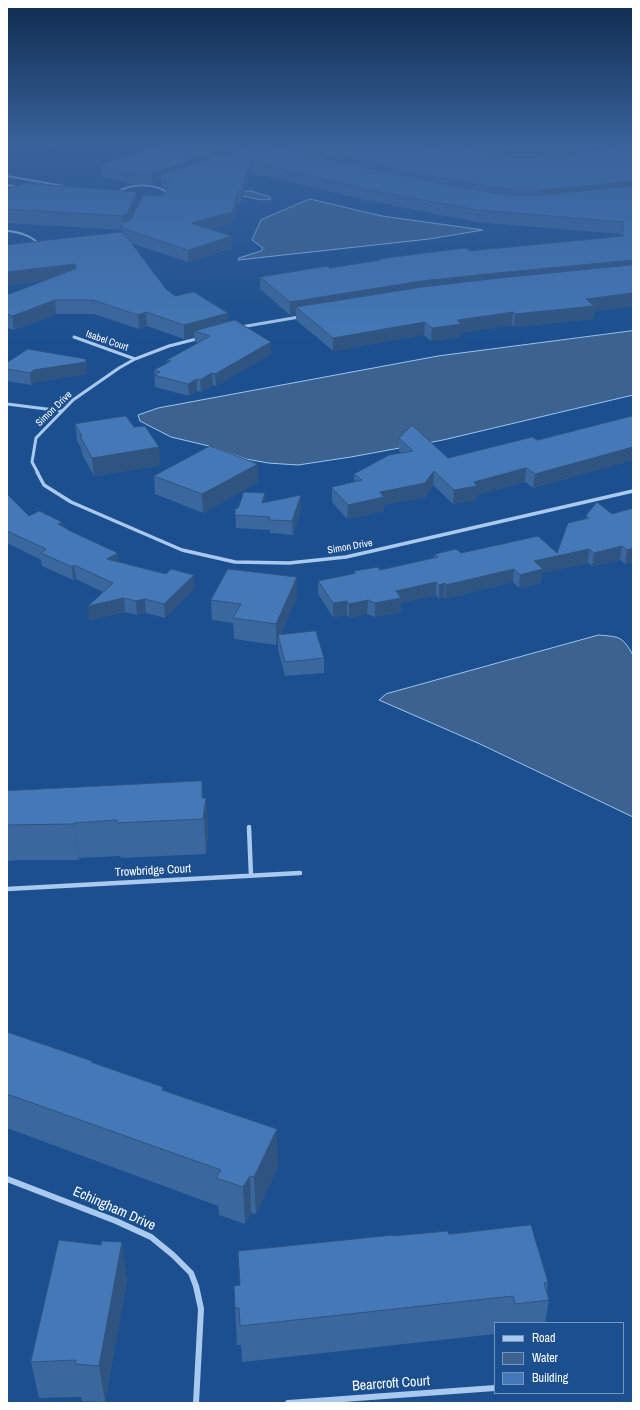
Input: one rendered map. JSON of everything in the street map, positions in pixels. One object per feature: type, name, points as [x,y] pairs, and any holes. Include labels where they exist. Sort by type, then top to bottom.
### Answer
[{"type":"street","points":[[7,231],[26,234],[35,239],[42,247],[35,248]]},
{"type":"street","points":[[234,329],[303,316]]},
{"type":"street","name":"Simon Drive","points":[[205,336],[169,346],[135,359],[119,368],[73,400],[36,438],[32,462],[44,485],[71,502],[182,550],[235,562],[289,563],[346,557],[633,491]]},
{"type":"street","name":"Isabel Court","points":[[74,338],[135,359]]},
{"type":"street","points":[[7,404],[62,411]]},
{"type":"street","points":[[249,827],[251,876]]},
{"type":"street","name":"Trowbridge Court","points":[[7,889],[300,873]]},
{"type":"street","name":"Echingham Drive","points":[[7,1179],[116,1221],[151,1238],[173,1255],[191,1273],[196,1286],[201,1309],[196,1403]]},
{"type":"street","name":"Bearcroft Court","points":[[288,1403],[494,1388]]},
{"type":"water","points":[[282,211],[360,211],[382,216],[483,230],[429,239],[238,260],[239,258],[261,251],[263,248],[252,240],[261,220]]},
{"type":"water","points":[[633,331],[633,395],[443,440],[351,457],[298,465],[268,463],[246,459],[209,446],[171,437],[140,421],[138,415],[158,408],[438,356]]},
{"type":"water","points":[[599,635],[612,636],[620,639],[626,644],[633,655],[633,817],[480,744],[379,700],[386,694]]},
{"type":"building","points":[[37,211],[128,211],[127,214],[122,216]]},
{"type":"building","points":[[135,211],[232,211],[191,223],[232,236],[188,250],[122,228],[122,223],[131,220]]},
{"type":"building","points":[[487,211],[633,211],[633,260],[421,281],[290,302],[260,277],[327,266],[330,268],[380,260],[379,259],[440,251],[467,248],[470,251],[623,236],[623,222]]},
{"type":"building","points":[[123,232],[166,289],[175,296],[194,292],[228,313],[184,325],[146,312],[138,315],[93,300],[55,300],[12,316],[7,314],[7,295],[77,268],[75,264],[7,272],[7,245]]},
{"type":"building","points":[[633,265],[633,293],[586,299],[594,306],[515,314],[513,312],[457,320],[461,324],[432,328],[425,322],[333,338],[296,307],[422,287]]},
{"type":"building","points":[[235,320],[271,342],[215,374],[212,373],[200,380],[197,379],[188,384],[154,375],[160,372],[154,370],[171,361],[167,360],[210,336],[194,331]]},
{"type":"building","points":[[28,349],[86,359],[86,362],[34,370],[30,373],[7,369],[7,363]]},
{"type":"building","points":[[126,416],[134,427],[145,426],[159,447],[92,458],[75,424]]},
{"type":"building","points":[[633,416],[633,447],[535,474],[526,468],[474,482],[477,486],[454,490],[434,471],[425,483],[380,492],[384,497],[348,505],[332,488],[362,480],[354,474],[389,455],[413,451],[399,438],[412,425],[448,458],[532,437],[537,440]]},
{"type":"building","points":[[210,446],[258,464],[202,494],[154,476]]},
{"type":"building","points":[[244,492],[265,493],[262,503],[301,495],[292,521],[269,520],[270,517],[235,515],[235,509],[238,508]]},
{"type":"building","points":[[7,494],[29,516],[39,511],[62,522],[58,524],[68,530],[118,553],[107,559],[166,574],[171,569],[194,575],[164,604],[145,599],[136,601],[124,598],[88,606],[113,583],[74,565],[72,567],[41,553],[46,549],[7,531]]},
{"type":"building","points":[[597,502],[612,514],[633,508],[633,548],[627,550],[622,546],[594,553],[589,549],[534,561],[543,569],[520,575],[514,569],[446,585],[445,583],[439,585],[436,582],[396,591],[401,598],[375,603],[368,600],[349,604],[347,601],[333,603],[318,581],[356,573],[354,571],[378,567],[380,570],[438,557],[435,554],[456,549],[461,553],[538,536],[557,553],[568,523],[589,518],[586,516]]},
{"type":"building","points":[[228,569],[297,577],[276,624],[233,618],[241,604],[211,600]]},
{"type":"building","points":[[316,631],[324,658],[285,662],[278,635]]},
{"type":"building","points":[[202,781],[202,798],[206,798],[203,819],[117,823],[117,820],[74,824],[7,825],[7,791]]},
{"type":"building","points":[[7,1032],[163,1087],[162,1090],[277,1129],[254,1177],[250,1176],[243,1187],[216,1178],[221,1170],[7,1094]]},
{"type":"building","points":[[531,1225],[548,1282],[544,1283],[549,1300],[515,1304],[513,1296],[240,1326],[239,1308],[235,1308],[234,1286],[240,1285],[238,1251],[393,1235],[448,1231],[449,1234]]},
{"type":"building","points":[[59,1240],[101,1245],[102,1241],[122,1242],[99,1366],[75,1364],[76,1360],[31,1362]]}]
